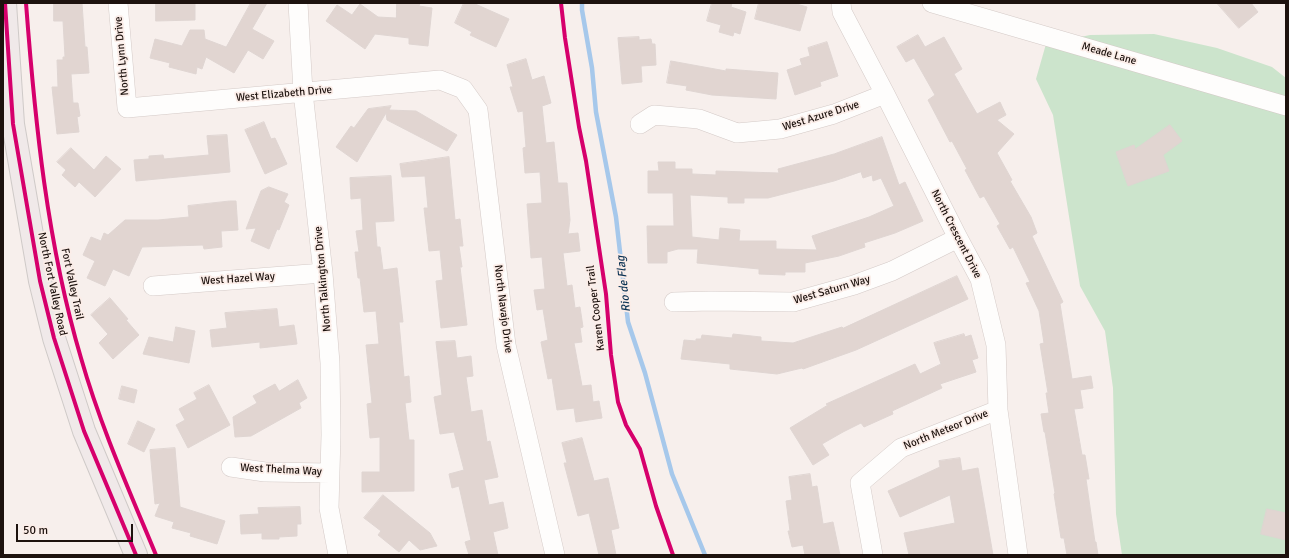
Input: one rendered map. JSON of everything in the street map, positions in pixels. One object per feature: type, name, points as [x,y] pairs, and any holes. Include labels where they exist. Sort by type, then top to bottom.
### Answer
[{"type":"main road","name":"North Fort Valley Road","points":[[5,3],[13,124],[40,281],[54,338],[84,431],[136,555]]},
{"type":"street","name":"North Lynn Drive","points":[[118,3],[127,108]]},
{"type":"street","name":"North Talkington Drive","points":[[298,3],[303,92],[323,273],[330,363],[331,436],[329,508],[338,555]]},
{"type":"street","name":"North Crescent Drive","points":[[841,3],[842,12],[980,279],[996,345],[998,410],[1018,555]]},
{"type":"street","name":"Meade Lane","points":[[932,3],[1286,106]]},
{"type":"street","name":"West Elizabeth Drive","points":[[127,108],[440,80]]},
{"type":"street","name":"North Navajo Drive","points":[[440,80],[464,89],[478,110],[506,345],[555,555]]},
{"type":"street","name":"West Azure Drive","points":[[640,124],[654,115],[699,119],[737,133],[780,129],[834,114],[885,94]]},
{"type":"street","name":"West Saturn Way","points":[[674,302],[793,302],[854,285],[892,271],[958,238]]},
{"type":"street","name":"West Hazel Way","points":[[153,286],[323,273]]},
{"type":"street","name":"North Meteor Drive","points":[[872,555],[860,483],[902,448],[998,410]]},
{"type":"street","name":"West Thelma Way","points":[[231,467],[265,472],[330,473]]},
{"type":"green space","points":[[1154,34],[1217,48],[1272,67],[1286,78],[1286,555],[1122,555],[1116,514],[1113,388],[1105,331],[1080,286],[1053,115],[1036,79],[1046,44],[1090,35]]},
{"type":"building","points":[[54,3],[82,3],[85,47],[87,47],[89,73],[71,74],[73,103],[78,103],[80,116],[77,117],[79,132],[57,134],[52,87],[58,87],[57,60],[63,60],[63,57],[65,57],[63,21],[54,21]]},
{"type":"building","points":[[156,3],[195,3],[195,20],[156,21]]},
{"type":"building","points":[[251,3],[267,3],[252,29],[274,41],[263,59],[248,50],[234,73],[206,57],[202,69],[197,67],[196,74],[169,67],[170,63],[150,58],[155,39],[182,46],[190,30],[204,30],[205,39],[226,47]]},
{"type":"building","points":[[397,3],[420,3],[419,6],[432,8],[428,46],[409,44],[409,38],[375,34],[365,49],[326,21],[337,5],[352,15],[360,4],[378,17],[396,18]]},
{"type":"building","points":[[464,3],[473,3],[509,19],[496,47],[470,35],[472,32],[455,23]]},
{"type":"building","points":[[712,3],[732,3],[731,7],[746,12],[740,34],[734,32],[733,36],[719,32],[721,25],[707,21]]},
{"type":"building","points":[[759,3],[793,3],[807,7],[800,31],[755,19]]},
{"type":"building","points":[[1217,3],[1251,3],[1258,12],[1239,28]]},
{"type":"building","points":[[918,35],[925,47],[944,37],[962,69],[954,74],[977,114],[1000,102],[1006,115],[997,120],[1014,134],[997,153],[1012,180],[1010,181],[1031,217],[1037,233],[1032,236],[1063,302],[1060,304],[1072,379],[1091,376],[1093,388],[1080,390],[1083,408],[1074,409],[1082,455],[1085,455],[1089,479],[1086,479],[1098,555],[1067,555],[1064,538],[1061,538],[1055,493],[1041,414],[1049,413],[1046,393],[1048,393],[1040,344],[1044,343],[1039,311],[1026,283],[1030,282],[1013,247],[1010,249],[997,226],[1000,224],[984,196],[980,198],[965,170],[967,169],[952,141],[950,142],[928,100],[935,95],[914,58],[906,62],[897,47]]},
{"type":"building","points":[[639,37],[639,40],[651,39],[652,44],[655,44],[656,65],[641,66],[642,82],[622,84],[618,38]]},
{"type":"building","points":[[827,42],[838,76],[820,82],[821,86],[795,95],[787,70],[802,65],[800,59],[810,56],[808,48]]},
{"type":"building","points":[[526,59],[532,80],[544,76],[551,103],[542,106],[546,143],[554,142],[558,183],[567,183],[570,220],[568,234],[578,233],[580,251],[563,253],[567,286],[572,285],[575,308],[580,307],[583,327],[580,328],[582,342],[574,343],[582,386],[591,385],[593,402],[599,401],[602,418],[576,422],[574,408],[557,410],[552,378],[548,379],[541,342],[548,340],[543,309],[537,310],[534,290],[545,289],[542,257],[531,258],[527,204],[542,203],[540,172],[525,173],[523,148],[526,147],[523,111],[518,112],[510,87],[513,87],[507,65]]},
{"type":"building","points":[[671,61],[726,71],[726,69],[778,73],[776,99],[712,95],[686,90],[687,86],[667,83]]},
{"type":"building","points":[[391,106],[389,110],[416,111],[457,135],[447,151],[387,120],[386,113],[357,162],[336,147],[351,126],[354,128],[368,109]]},
{"type":"building","points":[[264,122],[271,139],[275,138],[287,164],[265,174],[245,130]]},
{"type":"building","points":[[1170,125],[1182,141],[1163,155],[1169,171],[1128,186],[1116,152],[1134,145],[1135,149]]},
{"type":"building","points":[[227,135],[230,172],[136,181],[134,160],[149,159],[149,156],[163,155],[164,159],[209,155],[207,136]]},
{"type":"building","points":[[882,137],[899,185],[905,182],[923,221],[895,233],[864,243],[865,247],[839,256],[805,263],[805,272],[785,272],[785,275],[759,274],[759,269],[697,263],[698,249],[678,249],[667,252],[667,263],[648,263],[647,226],[674,226],[673,193],[648,193],[648,171],[659,171],[658,162],[675,162],[675,169],[692,169],[692,174],[716,175],[716,171],[779,173],[778,169],[834,154]],"holes":[[[861,172],[863,178],[872,175],[873,181],[881,178],[894,206],[869,217],[812,236],[817,250],[776,249],[776,241],[739,241],[740,230],[720,228],[719,240],[692,237],[690,195],[728,197],[728,203],[744,203],[744,198],[768,198],[834,181]]]},
{"type":"building","points":[[71,148],[94,170],[106,156],[121,169],[95,197],[79,182],[75,187],[62,175],[66,170],[57,162]]},
{"type":"building","points":[[449,157],[455,220],[460,219],[463,246],[459,246],[462,267],[460,267],[467,325],[441,328],[436,281],[443,280],[440,250],[429,251],[424,208],[428,208],[425,176],[402,177],[400,164]]},
{"type":"building","points":[[391,176],[394,221],[375,222],[377,247],[380,247],[383,270],[397,268],[403,322],[399,322],[404,377],[409,376],[411,402],[405,403],[409,440],[414,440],[414,491],[362,492],[362,472],[380,472],[380,437],[370,438],[367,404],[372,403],[366,345],[379,344],[376,311],[364,312],[360,278],[358,278],[355,252],[359,252],[356,231],[363,230],[361,198],[351,199],[350,178]]},
{"type":"building","points":[[269,187],[288,194],[284,202],[289,205],[279,230],[277,229],[269,249],[251,241],[256,228],[246,229],[261,191]]},
{"type":"building","points":[[236,201],[238,230],[221,231],[222,247],[204,249],[203,245],[142,247],[129,276],[113,269],[105,286],[87,278],[95,261],[83,255],[91,237],[101,241],[104,233],[108,235],[125,220],[158,220],[189,217],[188,206]]},
{"type":"building","points":[[957,276],[968,299],[856,350],[803,369],[777,374],[730,369],[730,364],[681,359],[684,340],[696,341],[696,339],[701,339],[702,335],[732,338],[733,334],[761,337],[761,341],[793,343],[842,327],[843,328]]},
{"type":"building","points":[[110,298],[128,319],[126,320],[139,335],[113,359],[99,343],[108,334],[91,315]]},
{"type":"building","points":[[277,309],[279,327],[294,325],[297,344],[260,348],[260,342],[212,347],[210,330],[227,328],[225,313]]},
{"type":"building","points":[[176,327],[195,331],[189,363],[143,354],[149,337],[173,342]]},
{"type":"building","points":[[964,334],[965,337],[971,335],[978,358],[972,360],[976,372],[940,384],[942,388],[892,411],[893,414],[864,427],[861,423],[843,432],[822,444],[829,455],[813,465],[790,428],[828,405],[826,404],[915,364],[920,374],[941,364],[934,343]]},
{"type":"building","points":[[455,341],[457,358],[471,356],[473,376],[466,377],[471,412],[482,410],[487,442],[490,441],[498,477],[484,480],[489,505],[503,502],[508,528],[493,532],[498,555],[469,555],[465,542],[471,540],[459,486],[452,488],[449,474],[464,470],[454,432],[440,434],[434,397],[442,395],[436,342]]},
{"type":"building","points":[[298,380],[307,398],[299,403],[301,408],[251,436],[235,437],[233,417],[257,403],[253,396],[275,384],[279,391]]},
{"type":"building","points":[[209,385],[230,425],[188,448],[176,425],[185,420],[179,409],[197,399],[194,393]]},
{"type":"building","points":[[122,386],[137,390],[134,403],[119,399]]},
{"type":"building","points":[[138,421],[155,429],[144,452],[128,444]]},
{"type":"building","points":[[582,438],[594,481],[608,478],[619,528],[611,530],[616,555],[599,555],[589,513],[578,516],[564,463],[567,463],[562,443]]},
{"type":"building","points":[[175,448],[180,507],[225,521],[217,544],[190,536],[191,533],[172,528],[174,522],[155,516],[160,503],[155,504],[150,450]]},
{"type":"building","points":[[960,458],[962,471],[978,468],[993,555],[909,555],[904,533],[955,523],[950,495],[900,517],[888,491],[940,467],[939,461]]},
{"type":"building","points":[[810,474],[812,487],[817,486],[823,524],[833,522],[840,555],[805,555],[803,545],[792,547],[788,531],[790,531],[786,501],[792,500],[789,477]]},
{"type":"building","points":[[383,495],[430,533],[437,546],[420,550],[409,540],[399,552],[378,535],[381,531],[364,518]]},
{"type":"building","points":[[300,507],[301,524],[297,524],[297,536],[279,537],[279,539],[262,539],[262,533],[241,534],[240,515],[259,514],[258,508]]},
{"type":"building","points":[[1267,509],[1286,513],[1286,540],[1261,534]]},
{"type":"waterway","name":"Rio de Flag","points":[[582,3],[592,68],[596,112],[616,217],[628,322],[645,373],[672,474],[705,555]]},
{"type":"cycle path","points":[[5,3],[13,124],[40,281],[54,338],[84,431],[136,555]]},
{"type":"cycle path","name":"Fort Valley Trail","points":[[26,3],[38,137],[44,182],[59,271],[69,315],[97,408],[156,555]]},
{"type":"cycle path","name":"Karen Cooper Trail","points":[[561,3],[565,38],[586,161],[606,294],[611,355],[618,402],[626,425],[640,449],[656,506],[673,555]]}]
